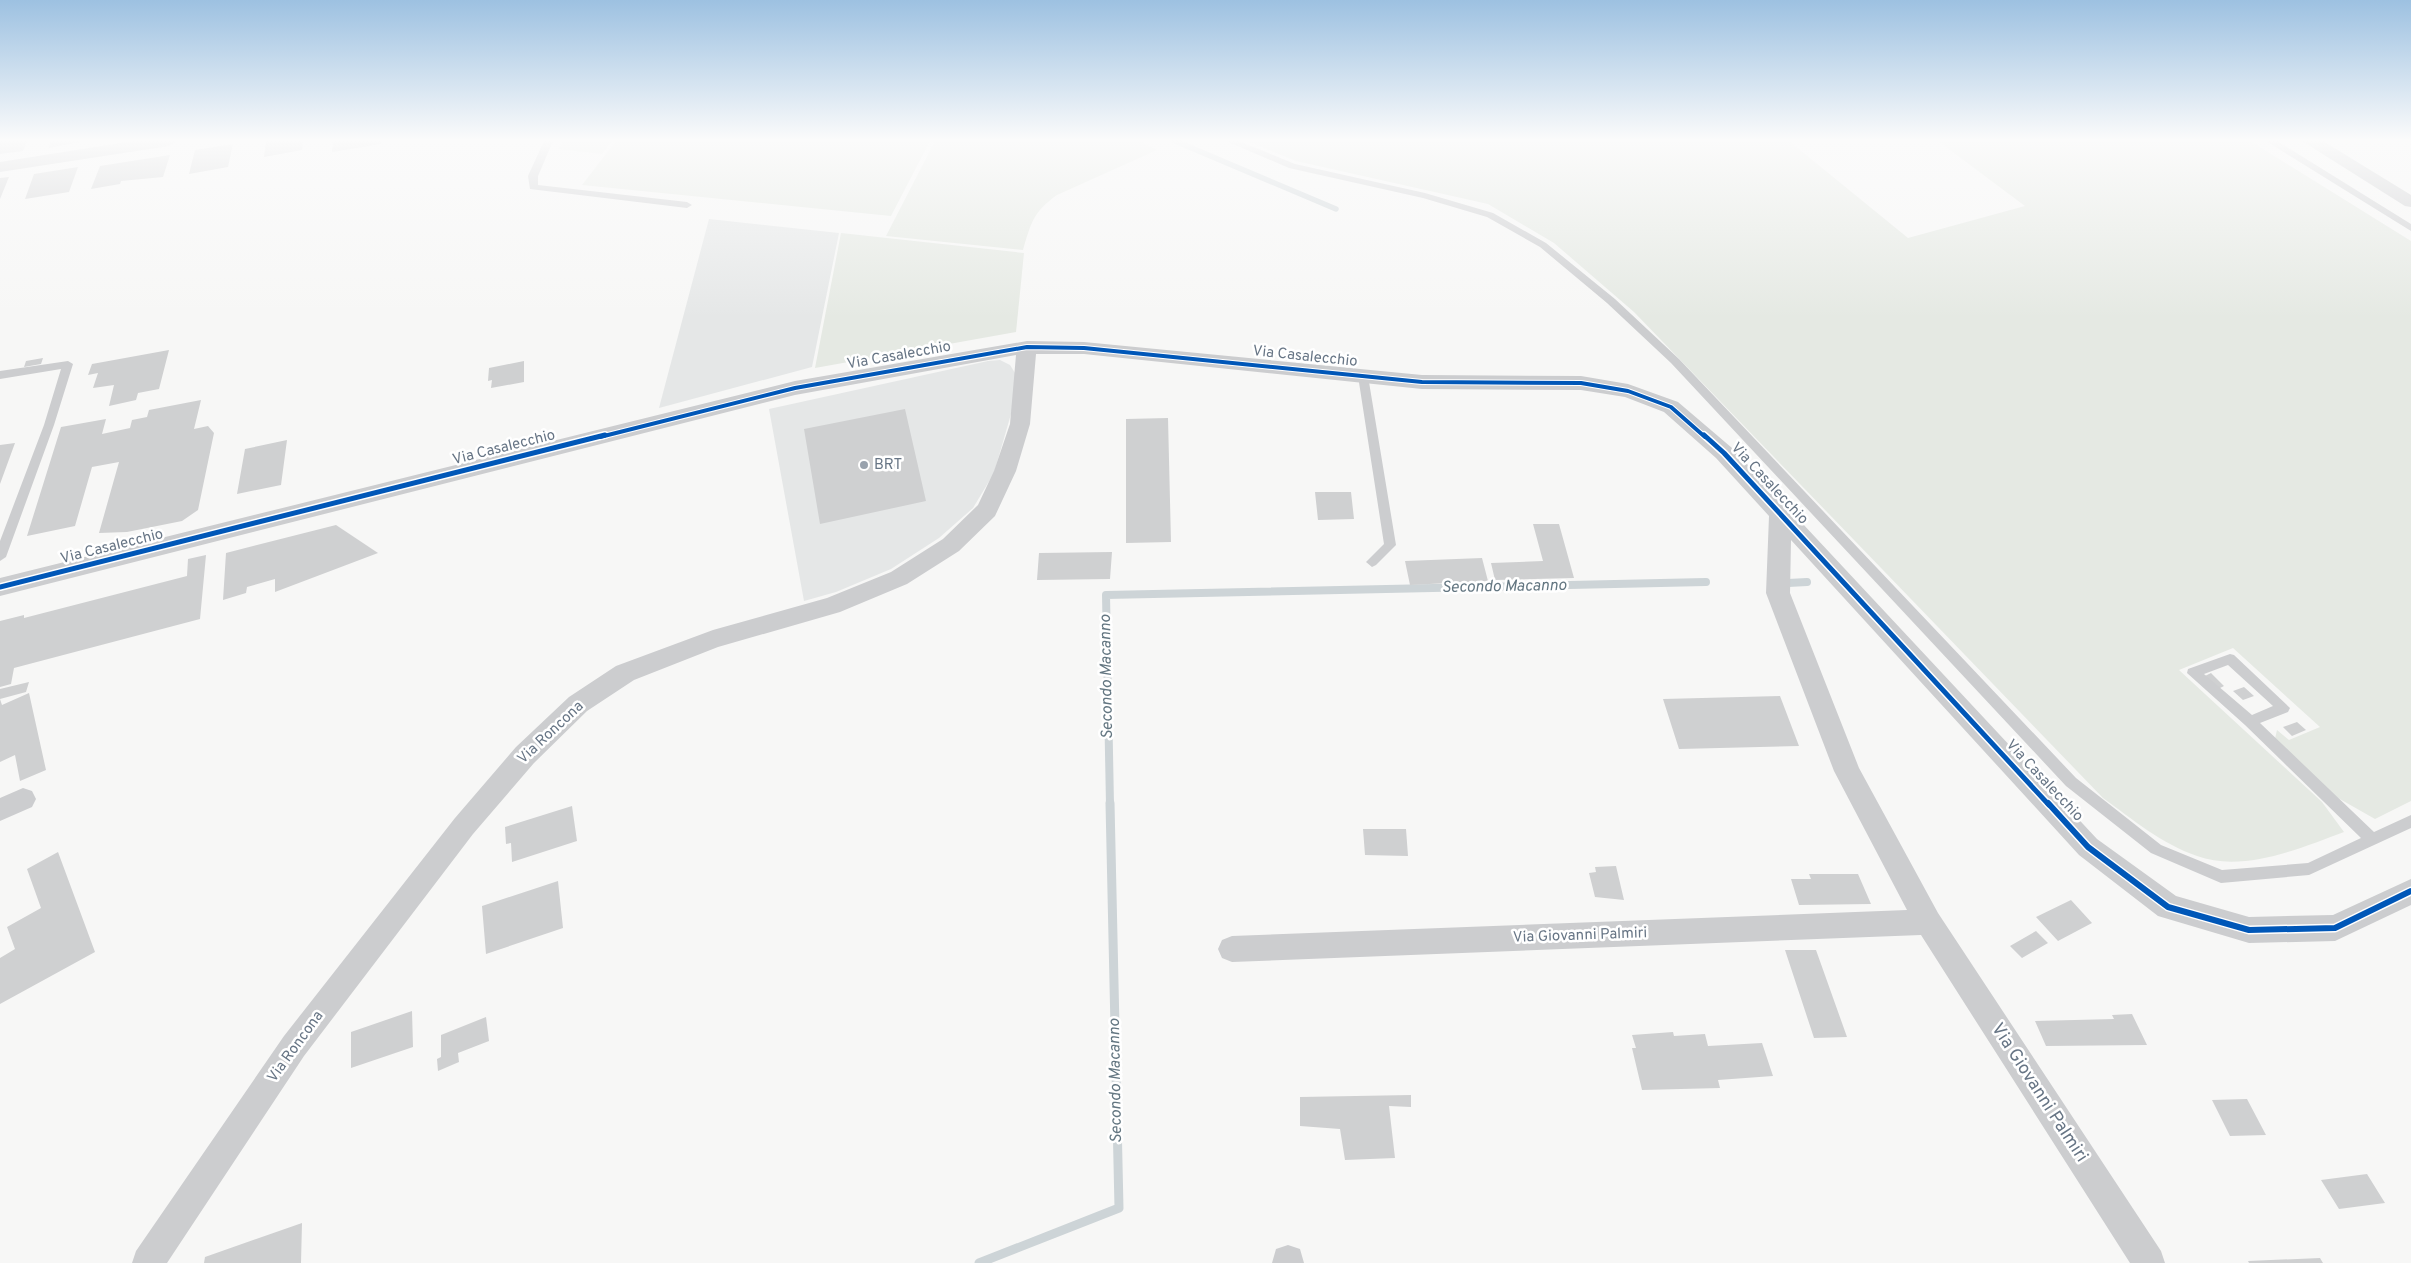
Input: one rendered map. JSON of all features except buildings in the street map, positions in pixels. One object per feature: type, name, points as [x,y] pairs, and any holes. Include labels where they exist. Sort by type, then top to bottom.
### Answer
[{"type":"street","name":"Via Casalecchio","points":[[0,587],[795,388],[1027,347],[1084,348],[1422,382],[1581,383],[1628,390],[1670,407],[1724,452],[2088,847],[2168,907],[2248,930],[2335,928],[2411,891]]},
{"type":"street","name":"Via Roncona","points":[[148,1263],[306,1031],[464,826],[525,755],[578,704],[625,673],[713,639],[832,606],[899,578],[950,545],[987,510],[1005,471],[1020,424],[1027,347]]},
{"type":"street","name":"Via Giovanni Palmiri","points":[[1780,514],[1778,593],[1847,771],[1928,922],[2149,1263]]},
{"type":"street","name":"Via Giovanni Palmiri","points":[[1232,949],[1928,922]]},
{"type":"lane","points":[[644,200],[687,205]]},
{"type":"lane","points":[[1438,200],[1490,215],[1542,245],[1611,300],[1675,361],[2070,782],[2156,849],[2221,876],[2309,869],[2411,821]]},
{"type":"lane","points":[[2365,200],[2411,228]]},
{"type":"lane","points":[[0,374],[68,364],[49,425],[0,557]]},
{"type":"lane","points":[[1363,376],[1390,546],[1372,562]]},
{"type":"lane","points":[[2250,721],[2282,708],[2230,659],[2193,673],[2250,721],[2372,839]]},
{"type":"shaded area","points":[[731,200],[899,200],[891,216]]},
{"type":"shaded area","points":[[905,200],[1050,200],[1034,219],[1023,250],[886,236]]},
{"type":"shaded area","points":[[1470,200],[1861,200],[1908,238],[2025,206],[2017,200],[2345,200],[2411,241],[2411,801],[2375,819],[2338,798],[2275,739],[2277,730],[2289,740],[2320,727],[2233,648],[2179,670],[2322,802],[2344,832],[2291,851],[2252,860],[2233,862],[2215,861],[2197,856],[2172,845],[2148,830],[2103,798],[1634,312],[1554,243],[1488,204]]},
{"type":"shaded area","points":[[709,219],[839,233],[812,367],[659,408]]},
{"type":"shaded area","points":[[841,233],[1024,253],[1016,332],[815,368]]},
{"type":"shaded area","points":[[1000,360],[1010,365],[1015,373],[1015,400],[994,473],[973,508],[939,538],[891,569],[836,592],[804,601],[769,409],[988,361]]},
{"type":"waterway","points":[[1315,200],[1336,209]]},
{"type":"waterway","name":"Secondo Macanno","points":[[1110,805],[1106,595],[1706,582]]},
{"type":"waterway","name":"Secondo Macanno","points":[[1788,583],[1807,582]]},
{"type":"waterway","name":"Secondo Macanno","points":[[979,1263],[1119,1208],[1110,803]]},
{"type":"cycle path","points":[[0,587],[795,388],[1027,347],[1084,348],[1422,382],[1581,383],[1628,391],[1671,407],[1724,453],[2088,847],[2168,907],[2249,930],[2335,928],[2411,891]]},
{"type":"place","name":"BRT","points":[[864,465]]}]
